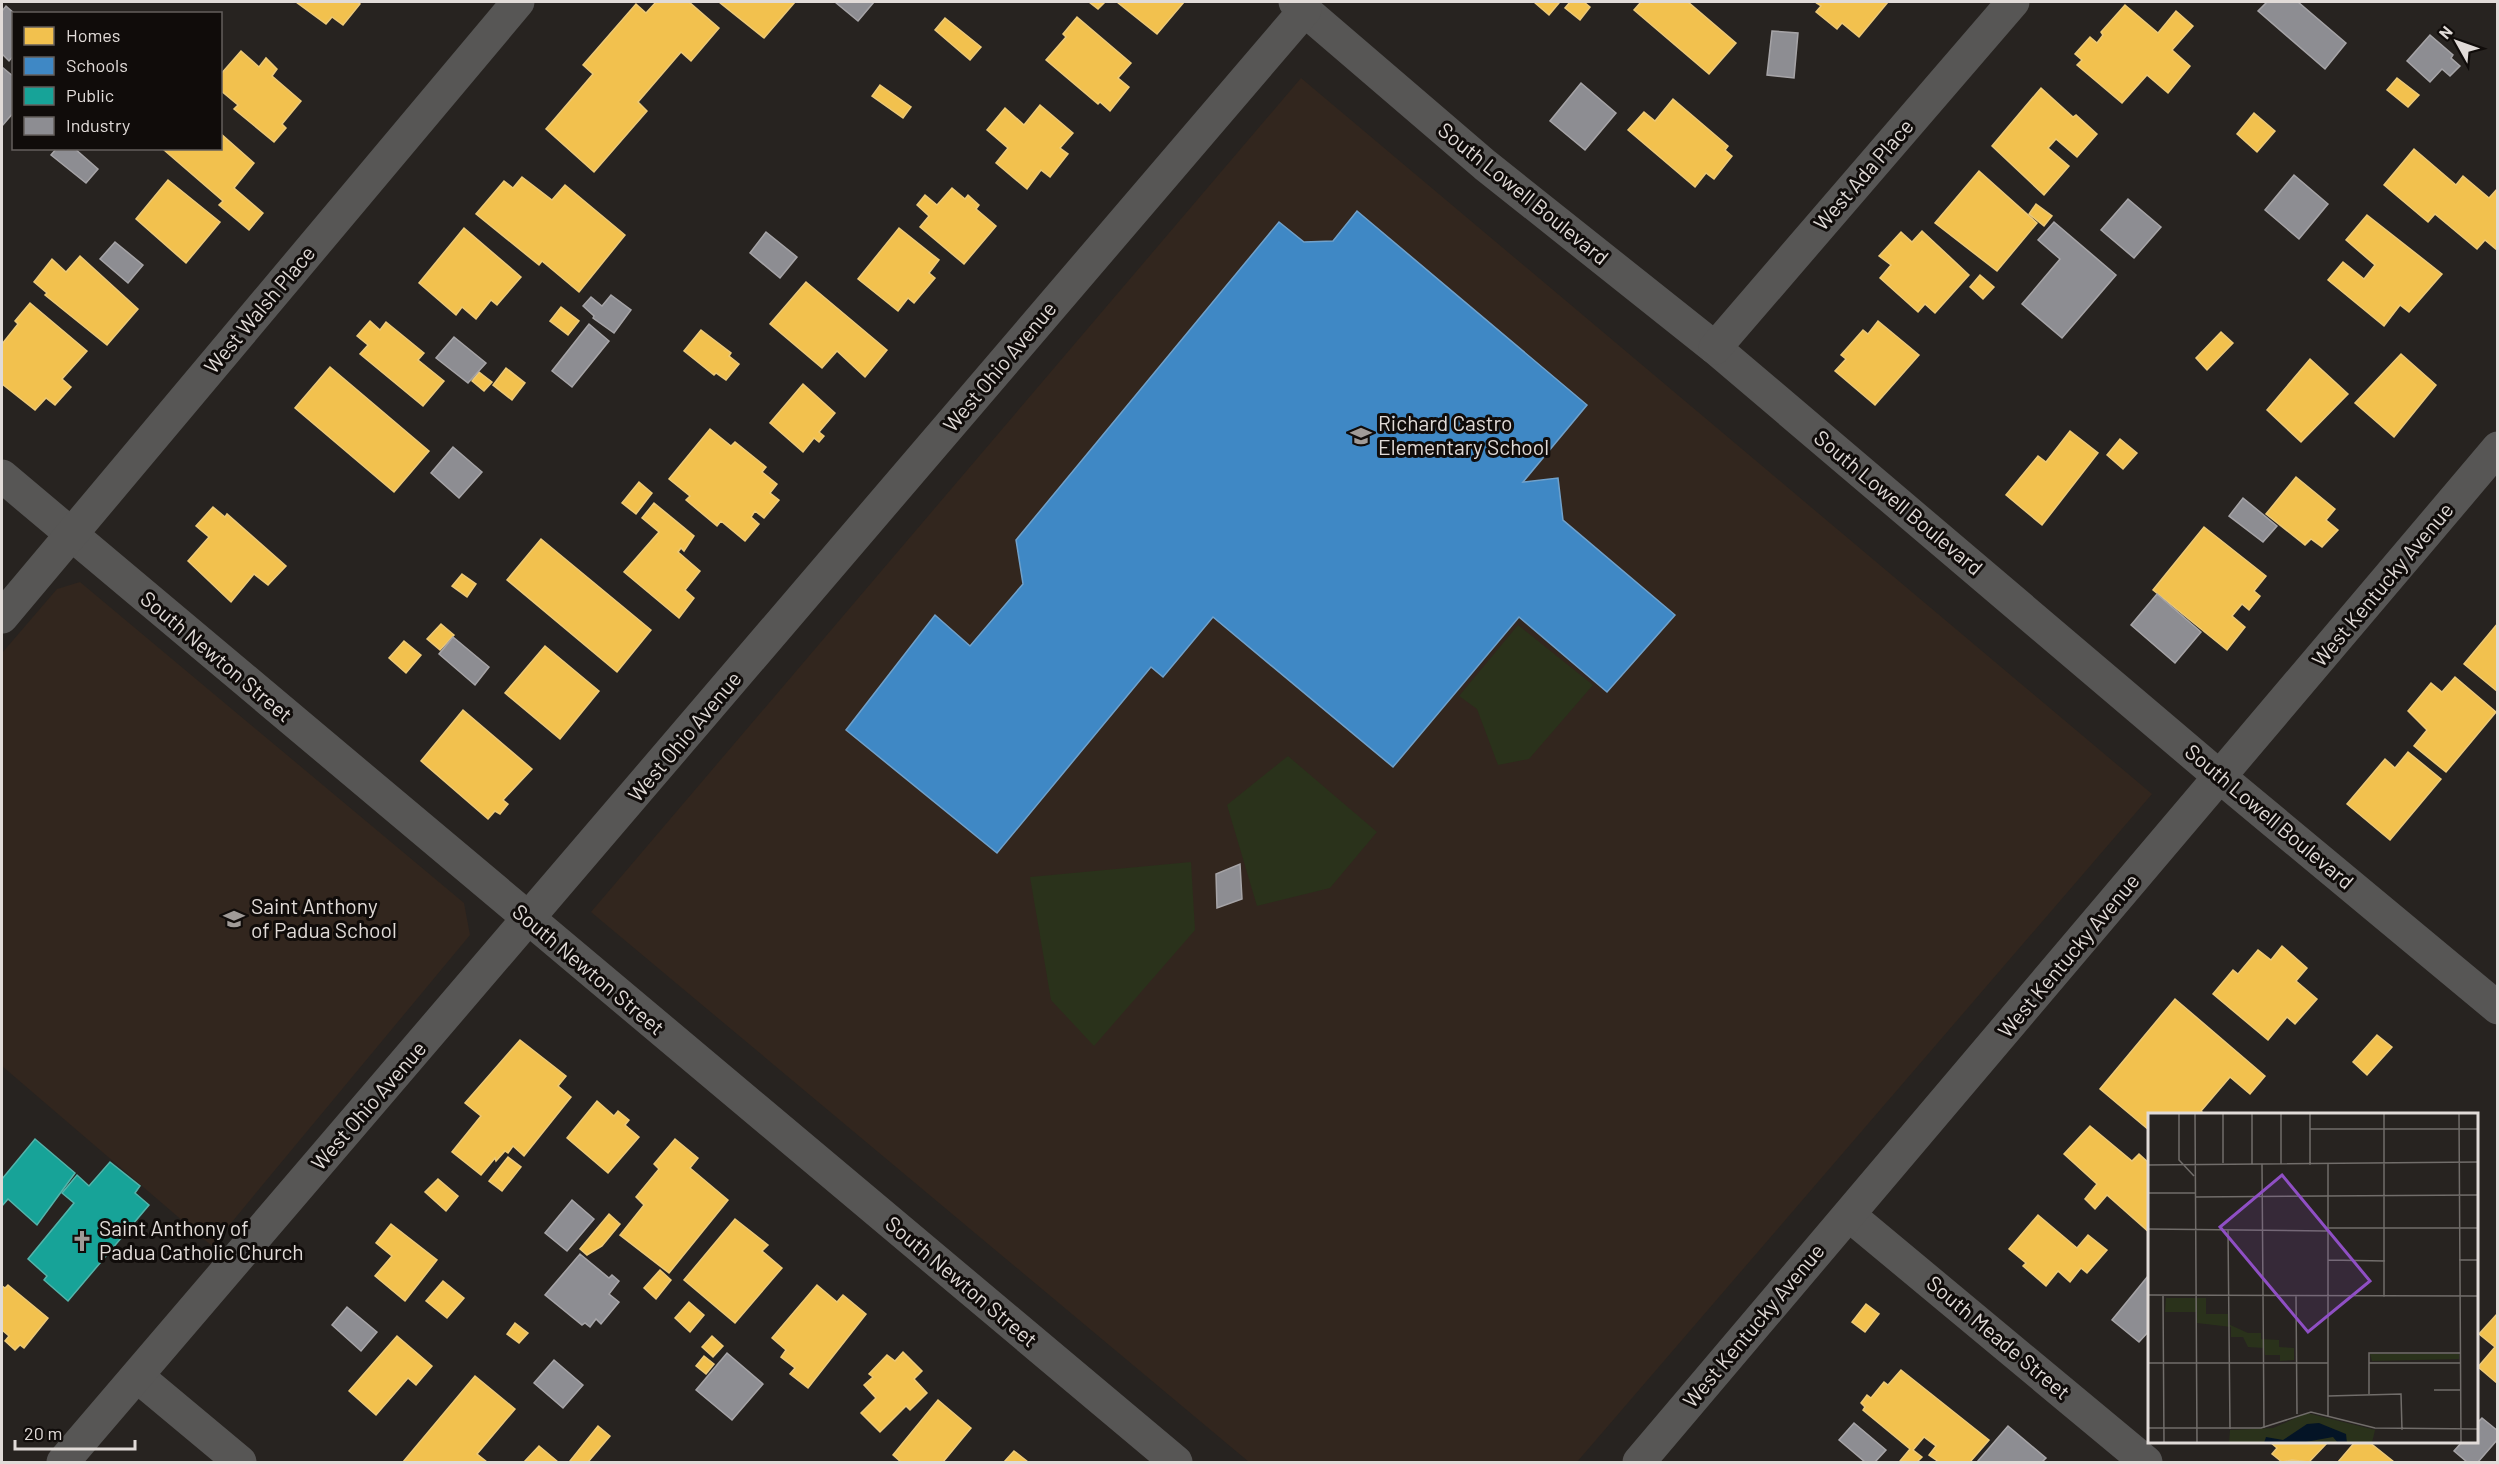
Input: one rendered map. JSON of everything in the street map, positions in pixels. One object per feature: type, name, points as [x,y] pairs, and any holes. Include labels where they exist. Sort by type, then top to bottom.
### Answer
[{"type":"street","name":"West Walsh Place","points":[[2,617],[518,2]]},
{"type":"street","name":"West Ada Place","points":[[1715,348],[2013,2]]},
{"type":"street","name":"South Lowell Boulevard","points":[[1300,6],[1485,165],[1715,348],[2220,777],[2498,1008]]},
{"type":"street","name":"West Ohio Avenue","points":[[63,1462],[528,920],[1300,6]]},
{"type":"street","name":"West Kentucky Avenue","points":[[1639,1462],[2498,448]]},
{"type":"street","name":"South Newton Street","points":[[2,476],[1176,1462]]},
{"type":"street","name":"South Meade Street","points":[[1849,1215],[2146,1462]]},
{"type":"street","points":[[137,1377],[240,1462]]},
{"type":"shaded area","name":"Richard Castro Elementary School","points":[[1301,78],[2152,794],[1577,1462],[1249,1462],[591,912]]},
{"type":"shaded area","name":"Saint Anthony of Padua School","points":[[80,582],[464,903],[470,935],[212,1246],[2,1066],[2,653],[57,589]]},
{"type":"green space","points":[[1518,625],[1593,685],[1529,759],[1498,765],[1477,709],[1459,696]]},
{"type":"green space","points":[[1288,756],[1377,832],[1330,888],[1257,906],[1227,805]]},
{"type":"green space","points":[[1191,862],[1195,930],[1094,1046],[1051,1000],[1030,877]]},
{"type":"building: Homes","points":[[296,2],[357,2],[360,4],[343,25],[332,17],[326,24]]},
{"type":"building: Homes","points":[[656,2],[689,2],[719,28],[691,61],[681,52],[638,102],[647,111],[594,172],[546,129],[593,74],[583,65],[636,4],[646,13]]},
{"type":"building: Homes","points":[[719,2],[795,2],[764,38]]},
{"type":"building: Homes","points":[[1089,2],[1105,2],[1098,9]]},
{"type":"building: Homes","points":[[1117,2],[1184,2],[1157,34]]},
{"type":"building: Homes","points":[[1534,2],[1557,2],[1559,3],[1549,15]]},
{"type":"building: Homes","points":[[1570,2],[1584,2],[1590,7],[1580,20],[1565,8]]},
{"type":"building: Homes","points":[[1641,2],[1688,2],[1736,43],[1709,74],[1634,10]]},
{"type":"building: Homes","points":[[1815,2],[1888,2],[1859,37],[1842,23],[1837,29],[1816,12],[1821,6]]},
{"type":"building: Homes","points":[[2125,5],[2158,33],[2176,11],[2193,26],[2172,50],[2190,66],[2168,93],[2147,75],[2122,103],[2077,65],[2082,60],[2075,54],[2090,37],[2097,43],[2103,35],[2101,32]]},
{"type":"building: Homes","points":[[1077,17],[1131,63],[1118,78],[1129,87],[1110,111],[1100,102],[1098,104],[1046,60],[1066,37],[1063,34]]},
{"type":"building: Homes","points":[[945,18],[981,47],[970,60],[935,30]]},
{"type":"building: Homes","points":[[241,51],[259,67],[266,58],[277,69],[272,76],[301,101],[282,124],[286,128],[274,142],[234,109],[238,105],[222,92],[222,73]]},
{"type":"building: Homes","points":[[2397,78],[2419,95],[2408,107],[2387,90]]},
{"type":"building: Homes","points":[[880,85],[911,107],[903,118],[872,96]]},
{"type":"building: Homes","points":[[2041,88],[2073,117],[2076,115],[2097,134],[2077,157],[2056,139],[2048,148],[2069,166],[2044,195],[1992,146]]},
{"type":"building: Homes","points":[[1673,99],[1728,146],[1725,150],[1732,156],[1714,179],[1706,173],[1695,187],[1628,130],[1644,112],[1655,121]]},
{"type":"building: Homes","points":[[1040,105],[1073,133],[1060,148],[1068,154],[1050,177],[1041,170],[1027,189],[996,163],[1008,148],[987,130],[1005,108],[1024,125]]},
{"type":"building: Homes","points":[[2254,113],[2275,131],[2257,152],[2237,134]]},
{"type":"building: Homes","points":[[222,135],[254,163],[234,188],[263,213],[249,230],[219,205],[223,201],[164,150],[222,150]]},
{"type":"building: Homes","points":[[2414,149],[2456,185],[2463,176],[2489,198],[2498,188],[2498,251],[2485,240],[2477,249],[2435,214],[2428,222],[2384,185]]},
{"type":"building: Homes","points":[[1979,171],[2037,223],[1997,271],[1935,223]]},
{"type":"building: Homes","points":[[522,177],[552,200],[565,185],[625,235],[579,292],[542,261],[539,265],[476,214],[504,181],[513,188]]},
{"type":"building: Homes","points":[[168,180],[220,222],[186,263],[136,219]]},
{"type":"building: Homes","points":[[952,188],[965,199],[968,195],[979,205],[976,209],[996,226],[964,264],[920,227],[929,216],[917,205],[925,195],[937,205]]},
{"type":"building: Homes","points":[[2036,204],[2052,216],[2044,226],[2029,214]]},
{"type":"building: Homes","points":[[2367,215],[2442,274],[2409,312],[2400,305],[2384,326],[2328,280],[2343,262],[2364,279],[2375,265],[2346,240]]},
{"type":"building: Homes","points":[[464,228],[521,277],[497,305],[491,300],[476,319],[462,307],[456,315],[419,283]]},
{"type":"building: Homes","points":[[899,228],[939,260],[929,273],[935,278],[914,303],[908,298],[898,311],[858,279]]},
{"type":"building: Homes","points":[[1922,231],[1969,275],[1935,313],[1925,304],[1918,312],[1880,278],[1891,265],[1879,256],[1901,232],[1912,242]]},
{"type":"building: Homes","points":[[80,256],[138,309],[107,345],[45,295],[47,293],[34,282],[52,259],[66,272]]},
{"type":"building: Homes","points":[[1980,275],[1994,287],[1983,299],[1970,287]]},
{"type":"building: Homes","points":[[806,282],[887,350],[865,377],[837,351],[822,368],[770,324]]},
{"type":"building: Homes","points":[[30,303],[87,351],[62,379],[71,387],[55,405],[46,398],[35,410],[2,384],[2,344],[18,324],[15,321]]},
{"type":"building: Homes","points":[[561,307],[579,321],[568,335],[550,321]]},
{"type":"building: Homes","points":[[370,321],[380,330],[386,322],[424,353],[418,360],[444,381],[423,406],[360,354],[368,345],[357,336]]},
{"type":"building: Homes","points":[[1878,321],[1919,355],[1875,405],[1835,371],[1846,359],[1841,355],[1863,330],[1868,334]]},
{"type":"building: Homes","points":[[701,330],[731,353],[729,356],[739,364],[726,380],[716,373],[714,375],[684,351]]},
{"type":"building: Homes","points":[[2221,332],[2233,343],[2207,370],[2196,358]]},
{"type":"building: Homes","points":[[2401,354],[2436,385],[2394,437],[2355,403]]},
{"type":"building: Homes","points":[[2310,359],[2348,394],[2301,442],[2267,410]]},
{"type":"building: Homes","points":[[330,367],[429,451],[394,492],[295,408]]},
{"type":"building: Homes","points":[[506,368],[525,383],[512,400],[493,385]]},
{"type":"building: Homes","points":[[479,372],[492,382],[484,391],[472,381]]},
{"type":"building: Homes","points":[[803,384],[835,413],[819,432],[824,436],[819,442],[814,438],[803,452],[770,423]]},
{"type":"building: Homes","points":[[710,429],[731,446],[735,442],[766,467],[762,472],[777,484],[770,493],[779,500],[764,518],[755,511],[751,517],[759,524],[745,541],[721,521],[717,526],[686,500],[690,496],[669,479]]},
{"type":"building: Homes","points":[[2070,431],[2098,453],[2042,525],[2006,495],[2038,456],[2046,462]]},
{"type":"building: Homes","points":[[2120,439],[2137,453],[2123,469],[2107,455]]},
{"type":"building: Homes","points":[[2296,477],[2335,509],[2326,520],[2338,530],[2322,547],[2311,539],[2305,545],[2266,514]]},
{"type":"building: Homes","points":[[639,482],[652,493],[636,514],[622,503]]},
{"type":"building: Homes","points":[[654,503],[694,536],[684,551],[681,548],[678,552],[700,571],[685,590],[694,598],[679,618],[624,572],[659,532],[642,518]]},
{"type":"building: Homes","points":[[213,507],[225,517],[227,514],[286,566],[268,585],[254,574],[231,602],[188,561],[209,537],[196,526]]},
{"type":"building: Homes","points":[[2204,527],[2266,576],[2254,591],[2260,596],[2249,610],[2242,604],[2232,616],[2245,627],[2227,650],[2153,590]]},
{"type":"building: Homes","points":[[541,539],[651,630],[617,672],[507,580]]},
{"type":"building: Homes","points":[[462,574],[476,584],[467,597],[452,586]]},
{"type":"building: Homes","points":[[2498,623],[2498,692],[2464,664]]},
{"type":"building: Homes","points":[[441,624],[454,635],[440,650],[427,639]]},
{"type":"building: Homes","points":[[404,641],[421,655],[406,673],[389,658]]},
{"type":"building: Homes","points":[[545,646],[599,691],[560,739],[505,693]]},
{"type":"building: Homes","points":[[2455,677],[2496,712],[2446,772],[2414,746],[2427,730],[2408,711],[2431,683],[2442,692]]},
{"type":"building: Homes","points":[[463,710],[532,769],[503,800],[508,804],[500,814],[495,811],[488,819],[421,761]]},
{"type":"building: Homes","points":[[2408,752],[2441,779],[2390,840],[2347,804],[2385,759],[2395,768]]},
{"type":"building: Homes","points":[[2282,946],[2307,968],[2296,981],[2317,999],[2295,1024],[2287,1017],[2268,1040],[2213,994],[2233,970],[2238,974],[2258,950],[2271,960]]},
{"type":"building: Homes","points":[[2175,999],[2265,1076],[2250,1094],[2230,1077],[2201,1111],[2203,1113],[2148,1113],[2148,1129],[2100,1089]]},
{"type":"building: Homes","points":[[2377,1035],[2392,1047],[2367,1075],[2353,1062]]},
{"type":"building: Homes","points":[[520,1040],[566,1076],[558,1086],[571,1097],[524,1156],[513,1146],[508,1153],[505,1151],[496,1161],[495,1158],[481,1175],[452,1152],[481,1116],[465,1103]]},
{"type":"building: Homes","points":[[597,1101],[614,1116],[618,1111],[629,1120],[625,1125],[639,1137],[608,1173],[567,1138]]},
{"type":"building: Homes","points":[[2090,1126],[2132,1161],[2139,1154],[2148,1162],[2148,1231],[2107,1195],[2095,1209],[2085,1199],[2097,1184],[2064,1154]]},
{"type":"building: Homes","points":[[675,1139],[698,1158],[690,1168],[728,1200],[669,1273],[620,1235],[644,1205],[636,1197],[659,1169],[654,1164]]},
{"type":"building: Homes","points":[[508,1157],[521,1167],[502,1191],[489,1181]]},
{"type":"building: Homes","points":[[438,1179],[458,1196],[446,1211],[425,1192]]},
{"type":"building: Homes","points":[[609,1214],[620,1224],[602,1246],[587,1255],[580,1249]]},
{"type":"building: Homes","points":[[2038,1215],[2077,1248],[2088,1235],[2107,1250],[2087,1273],[2081,1268],[2070,1282],[2058,1271],[2046,1286],[2023,1266],[2026,1263],[2009,1249]]},
{"type":"building: Homes","points":[[735,1219],[768,1245],[762,1251],[782,1268],[735,1323],[684,1280]]},
{"type":"building: Homes","points":[[391,1224],[437,1260],[405,1301],[375,1276],[392,1256],[376,1243]]},
{"type":"building: Homes","points":[[660,1270],[671,1280],[656,1299],[644,1288]]},
{"type":"building: Homes","points":[[443,1281],[464,1298],[447,1318],[426,1301]]},
{"type":"building: Homes","points":[[8,1285],[48,1318],[24,1348],[20,1345],[15,1350],[5,1341],[9,1336],[2,1330],[2,1286],[5,1288]]},
{"type":"building: Homes","points":[[817,1285],[837,1302],[843,1295],[866,1314],[808,1388],[790,1374],[795,1368],[781,1357],[786,1350],[772,1338]]},
{"type":"building: Homes","points":[[689,1302],[704,1315],[690,1332],[675,1318]]},
{"type":"building: Homes","points":[[1866,1304],[1879,1314],[1865,1332],[1852,1322]]},
{"type":"building: Homes","points":[[2498,1313],[2498,1384],[2478,1367],[2495,1347],[2479,1334]]},
{"type":"building: Homes","points":[[515,1323],[528,1333],[519,1343],[507,1334]]},
{"type":"building: Homes","points":[[397,1336],[432,1366],[416,1385],[408,1378],[376,1415],[349,1391]]},
{"type":"building: Homes","points":[[712,1336],[723,1346],[713,1357],[702,1347]]},
{"type":"building: Homes","points":[[903,1352],[922,1371],[914,1379],[927,1393],[910,1410],[906,1406],[880,1432],[861,1413],[876,1398],[864,1385],[873,1377],[869,1374],[887,1355],[895,1361]]},
{"type":"building: Homes","points":[[704,1356],[714,1364],[706,1374],[696,1366]]},
{"type":"building: Homes","points":[[1901,1370],[1989,1440],[1970,1462],[1939,1462],[1929,1455],[1936,1446],[1924,1437],[1913,1450],[1922,1457],[1917,1462],[1900,1461],[1910,1449],[1863,1410],[1865,1407],[1861,1403],[1867,1395],[1871,1398],[1884,1382],[1888,1385]]},
{"type":"building: Homes","points":[[475,1376],[515,1409],[477,1454],[487,1462],[403,1462]]},
{"type":"building: Homes","points":[[938,1400],[971,1428],[943,1462],[901,1462],[893,1455]]},
{"type":"building: Homes","points":[[598,1426],[610,1436],[588,1462],[570,1461]]},
{"type":"building: Homes","points":[[2271,1443],[2327,1443],[2309,1462],[2292,1460],[2282,1462],[2272,1454],[2277,1448]]},
{"type":"building: Homes","points":[[2354,1443],[2370,1443],[2394,1462],[2338,1462]]},
{"type":"building: Homes","points":[[539,1446],[558,1462],[524,1462]]},
{"type":"building: Homes","points":[[1014,1451],[1018,1454],[1028,1462],[1004,1462]]},
{"type":"building: Schools","points":[[1357,211],[1587,405],[1523,482],[1558,478],[1563,520],[1675,615],[1607,692],[1519,617],[1393,767],[1213,617],[1163,677],[1151,667],[997,853],[846,730],[935,615],[970,646],[1023,584],[1016,540],[1279,222],[1304,242],[1333,241]]},
{"type":"building: Public","points":[[35,1139],[75,1173],[37,1225],[8,1199],[2,1206],[2,1179]]},
{"type":"building: Public","name":"Saint Anthony of Padua Catholic Church","points":[[110,1162],[140,1186],[135,1193],[149,1205],[68,1301],[44,1280],[47,1276],[28,1259],[74,1203],[62,1193],[77,1175],[89,1186]]},
{"type":"building: Industry","points":[[835,2],[874,2],[858,21]]},
{"type":"building: Industry","points":[[2267,2],[2298,2],[2346,43],[2325,69],[2258,11]]},
{"type":"building: Industry","points":[[6,6],[13,12],[12,57],[9,61],[2,54],[2,11]]},
{"type":"building: Industry","points":[[1772,31],[1798,33],[1794,78],[1767,75]]},
{"type":"building: Industry","points":[[2430,35],[2453,55],[2451,58],[2460,66],[2450,76],[2442,69],[2430,82],[2407,61]]},
{"type":"building: Industry","points":[[2,67],[12,75],[12,114],[2,126]]},
{"type":"building: Industry","points":[[1581,83],[1616,113],[1585,150],[1550,121]]},
{"type":"building: Industry","points":[[55,150],[76,150],[98,169],[86,183],[51,155]]},
{"type":"building: Industry","points":[[2294,175],[2328,204],[2299,239],[2265,210]]},
{"type":"building: Industry","points":[[2128,199],[2161,227],[2134,258],[2101,230]]},
{"type":"building: Industry","points":[[2054,222],[2116,275],[2062,338],[2022,304],[2060,259],[2038,240]]},
{"type":"building: Industry","points":[[766,232],[797,257],[780,278],[750,253]]},
{"type":"building: Industry","points":[[115,242],[143,265],[128,283],[100,259]]},
{"type":"building: Industry","points":[[611,295],[631,310],[614,333],[593,318],[594,316],[583,306],[591,297],[602,306]]},
{"type":"building: Industry","points":[[589,324],[609,341],[572,387],[552,371]]},
{"type":"building: Industry","points":[[454,337],[486,363],[468,383],[436,358]]},
{"type":"building: Industry","points":[[453,447],[482,472],[459,498],[431,473]]},
{"type":"building: Industry","points":[[2243,498],[2277,526],[2263,542],[2229,516]]},
{"type":"building: Industry","points":[[2157,594],[2201,632],[2175,663],[2131,625]]},
{"type":"building: Industry","points":[[453,637],[489,667],[475,685],[439,654]]},
{"type":"building: Industry","points":[[1240,864],[1242,899],[1217,908],[1216,874]]},
{"type":"building: Industry","points":[[572,1200],[594,1219],[567,1251],[545,1233]]},
{"type":"building: Industry","points":[[580,1254],[609,1278],[612,1275],[619,1281],[609,1294],[619,1302],[601,1324],[596,1319],[590,1327],[585,1323],[582,1325],[545,1295]]},
{"type":"building: Industry","points":[[2148,1276],[2148,1332],[2139,1342],[2112,1320]]},
{"type":"building: Industry","points":[[347,1307],[377,1332],[361,1351],[332,1325]]},
{"type":"building: Industry","points":[[727,1353],[763,1384],[732,1420],[696,1390]]},
{"type":"building: Industry","points":[[554,1360],[583,1385],[563,1408],[534,1383]]},
{"type":"building: Industry","points":[[2482,1418],[2498,1431],[2498,1439],[2478,1462],[2467,1462],[2454,1451],[2461,1443],[2478,1443],[2478,1422]]},
{"type":"building: Industry","points":[[1854,1423],[1886,1450],[1875,1462],[1865,1462],[1839,1440]]},
{"type":"building: Industry","points":[[2008,1426],[2046,1458],[2042,1462],[1977,1462]]},
{"type":"place","name":"Richard Castro Elementary School","points":[[1361,436]]},
{"type":"place","name":"Saint Anthony of Padua School","points":[[234,919]]},
{"type":"place","name":"Saint Anthony of Padua Catholic Church","points":[[82,1241]]}]
